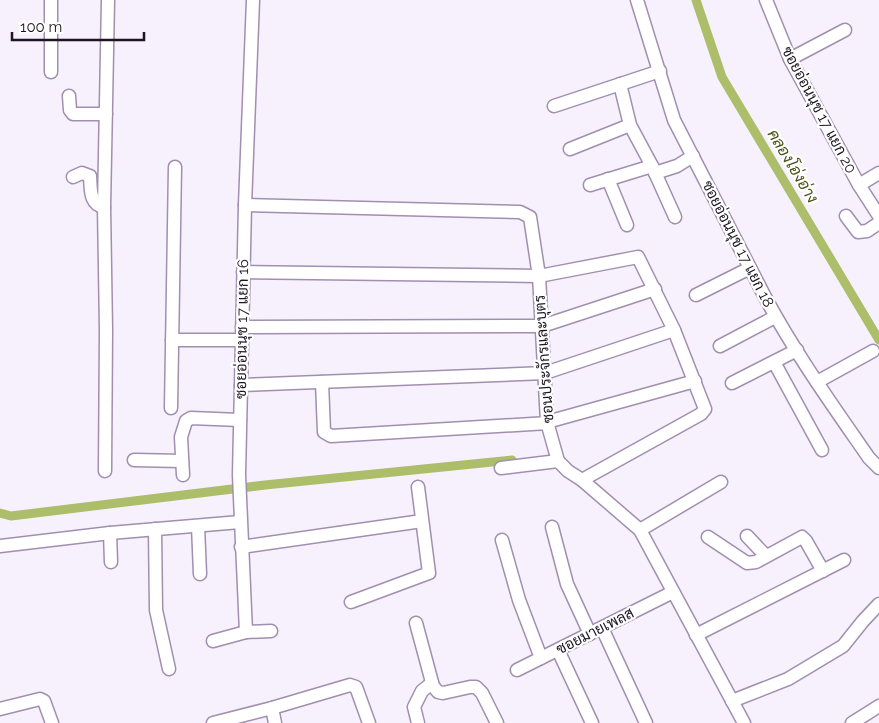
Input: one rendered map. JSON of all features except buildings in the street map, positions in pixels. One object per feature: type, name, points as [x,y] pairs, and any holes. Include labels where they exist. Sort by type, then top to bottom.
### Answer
[{"type":"street","points":[[51,0],[52,72]]},
{"type":"street","points":[[106,470],[104,207],[108,0]]},
{"type":"street","name":"ซอยอ่อนนุช 17 แยก 16","points":[[246,632],[238,475],[245,205],[253,0]]},
{"type":"street","name":"ซอยอ่อนนุช 17 แยก 18","points":[[638,0],[674,120],[750,268],[776,317],[797,350],[869,458],[879,468]]},
{"type":"street","name":"ซอยอ่อนนุช 17 แยก 20","points":[[766,0],[790,59],[859,185],[879,216]]},
{"type":"street","points":[[790,59],[845,30]]},
{"type":"street","points":[[554,106],[660,71]]},
{"type":"street","points":[[620,84],[630,125],[654,170],[675,218]]},
{"type":"street","points":[[69,96],[70,110],[73,114],[106,114]]},
{"type":"street","points":[[570,149],[630,125]]},
{"type":"street","points":[[590,185],[608,179],[677,166],[693,156]]},
{"type":"street","points":[[171,408],[175,167]]},
{"type":"street","points":[[73,177],[82,173],[90,176],[94,202],[97,206],[104,207]]},
{"type":"street","points":[[859,185],[879,173]]},
{"type":"street","points":[[608,179],[626,224]]},
{"type":"street","name":"ซอนประจักรและบุตร","points":[[245,205],[523,213],[530,217],[539,276],[548,423],[558,461]]},
{"type":"street","points":[[846,216],[858,232],[867,231],[879,223]]},
{"type":"street","points":[[243,272],[539,276],[635,257],[640,259],[674,330],[705,409],[701,414],[582,480]]},
{"type":"street","points":[[696,295],[750,268]]},
{"type":"street","points":[[242,327],[542,326],[655,289]]},
{"type":"street","points":[[720,346],[776,317]]},
{"type":"street","points":[[241,385],[545,374],[674,330]]},
{"type":"street","points":[[172,340],[242,340]]},
{"type":"street","points":[[732,383],[797,350]]},
{"type":"street","points":[[818,382],[873,351]]},
{"type":"street","points":[[774,362],[822,450]]},
{"type":"street","points":[[322,382],[324,432],[331,436],[548,423],[695,381]]},
{"type":"street","points":[[183,475],[181,437],[184,423],[191,418],[240,420]]},
{"type":"street","points":[[134,460],[182,461]]},
{"type":"street","points":[[501,468],[558,461],[640,530],[744,723]]},
{"type":"street","points":[[640,530],[721,482]]},
{"type":"street","points":[[351,602],[429,573],[418,487]]},
{"type":"street","points":[[241,547],[422,521]]},
{"type":"street","points":[[0,546],[110,533],[240,522]]},
{"type":"street","points":[[198,526],[200,574]]},
{"type":"street","points":[[552,527],[566,584],[596,631],[646,723]]},
{"type":"street","points":[[155,529],[156,610],[169,669]]},
{"type":"street","points":[[110,533],[111,562]]},
{"type":"street","points":[[747,536],[766,556]]},
{"type":"street","points":[[708,537],[747,563],[756,562],[802,537],[823,571]]},
{"type":"street","points":[[502,540],[519,600],[541,658]]},
{"type":"street","points":[[696,635],[844,560]]},
{"type":"street","name":"ซอยมายเพลส","points":[[517,670],[673,592]]},
{"type":"street","points":[[732,701],[788,678],[842,646],[879,604]]},
{"type":"street","points":[[416,624],[432,683],[438,692],[443,693],[476,687],[482,693],[497,723]]},
{"type":"street","points":[[213,641],[246,632],[271,631]]},
{"type":"street","points":[[558,650],[592,723]]},
{"type":"street","points":[[418,723],[414,706],[422,691],[432,683]]},
{"type":"street","points":[[213,723],[272,708],[350,684],[356,687],[369,723]]},
{"type":"street","points":[[0,709],[40,699],[44,701],[52,723]]},
{"type":"street","points":[[852,723],[879,706]]},
{"type":"street","points":[[272,708],[275,723]]},
{"type":"waterway","name":"คลองโอ่งอ่าง","points":[[696,0],[722,77],[879,340]]},
{"type":"waterway","points":[[0,513],[11,516],[265,485],[512,460]]}]
